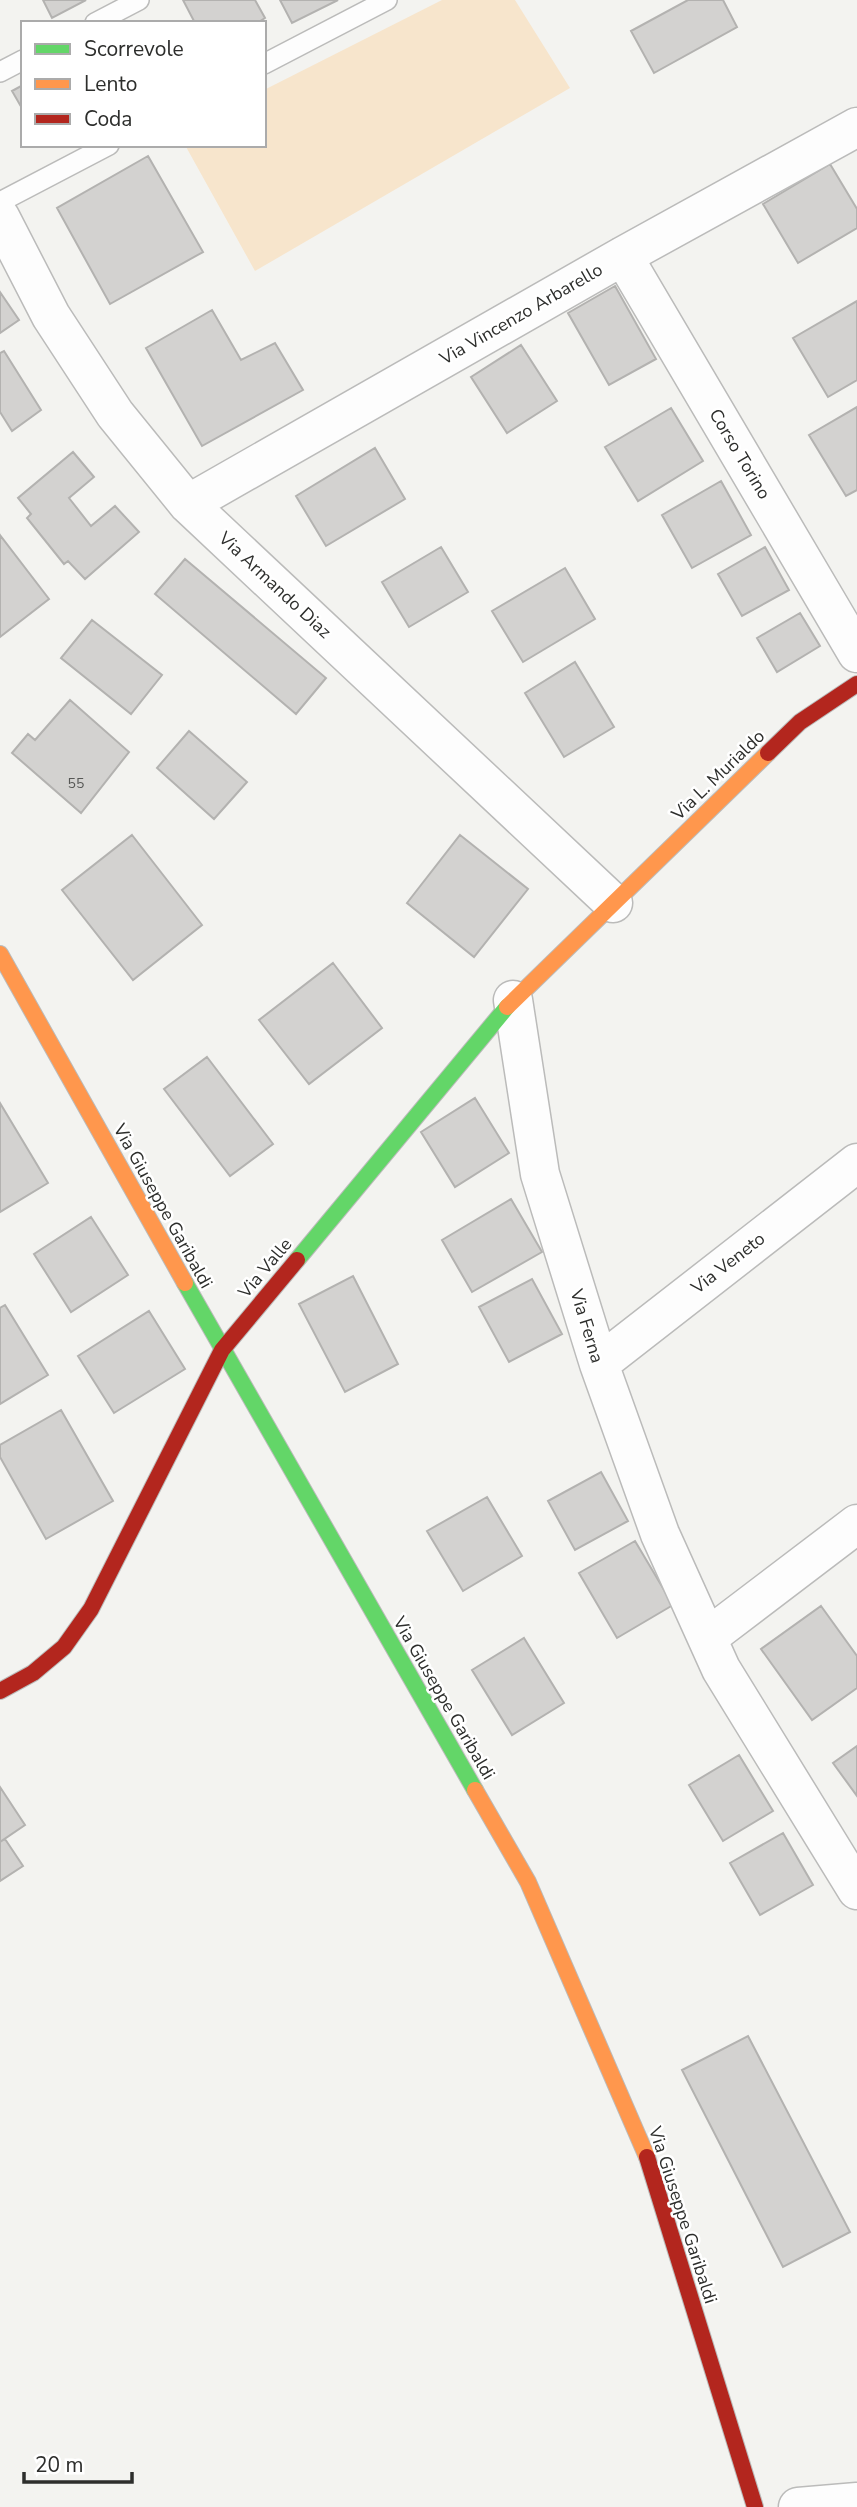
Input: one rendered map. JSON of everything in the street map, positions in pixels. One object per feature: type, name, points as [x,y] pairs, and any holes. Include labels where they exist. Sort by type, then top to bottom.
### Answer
[{"type":"street","name":"Via Vincenzo Arbarello","points":[[188,503],[623,256],[857,127]]},
{"type":"street","name":"Via Armando Diaz","points":[[0,217],[51,316],[115,414],[188,503],[613,903]]},
{"type":"street","name":"Corso Torino","points":[[623,256],[857,653]]},
{"type":"street","name":"Via L. Murialdo","points":[[613,903],[800,722],[857,684]]},
{"type":"street","name":"Via Valle","points":[[0,1691],[33,1673],[64,1647],[90,1609],[222,1350],[513,1000],[613,903]]},
{"type":"street","name":"Via Giuseppe Garibaldi","points":[[0,954],[222,1350],[528,1882],[649,2163],[755,2507]]},
{"type":"street","name":"Via Ferna","points":[[513,1000],[540,1174],[599,1364],[660,1534],[721,1669],[857,1890]]},
{"type":"street","name":"Via Veneto","points":[[599,1364],[857,1163]]},
{"type":"street","points":[[707,1638],[857,1524]]},
{"type":"street","points":[[798,2507],[857,2502]]},
{"type":"lane","points":[[99,21],[139,0]]},
{"type":"lane","points":[[266,63],[387,0]]},
{"type":"lane","points":[[0,72],[21,61]]},
{"type":"lane","points":[[0,202],[105,147]]},
{"type":"shaded area","points":[[442,0],[515,0],[570,88],[255,271],[186,147],[266,147],[266,89]]},
{"type":"building","points":[[43,0],[86,0],[52,18]]},
{"type":"building","points":[[183,0],[255,0],[265,18],[260,21],[194,21]]},
{"type":"building","points":[[280,0],[338,0],[292,23]]},
{"type":"building","points":[[688,0],[723,0],[737,27],[654,73],[631,31]]},
{"type":"building","points":[[21,86],[21,107],[12,91]]},
{"type":"building","points":[[148,156],[203,252],[110,304],[57,208]]},
{"type":"building","points":[[830,164],[857,209],[857,228],[798,263],[763,204]]},
{"type":"building","points":[[615,286],[656,359],[609,385],[568,313]]},
{"type":"building","points":[[0,292],[19,320],[0,333]]},
{"type":"building","points":[[857,301],[857,380],[828,397],[793,338]]},
{"type":"building","points":[[212,310],[241,360],[275,343],[303,390],[202,446],[146,348]]},
{"type":"building","points":[[521,345],[557,401],[507,433],[471,377]]},
{"type":"building","points":[[4,351],[41,410],[12,431],[0,412],[0,353]]},
{"type":"building","points":[[857,407],[857,490],[846,496],[809,435]]},
{"type":"building","points":[[671,408],[703,461],[638,501],[605,447]]},
{"type":"building","points":[[375,448],[405,499],[326,546],[296,496]]},
{"type":"building","points":[[73,452],[94,477],[69,498],[91,526],[115,506],[139,532],[85,579],[68,561],[64,564],[27,518],[31,514],[18,498]]},
{"type":"building","points":[[721,481],[751,535],[692,568],[662,515]]},
{"type":"building","points":[[0,535],[49,599],[0,637]]},
{"type":"building","points":[[441,547],[468,592],[409,627],[382,582]]},
{"type":"building","points":[[765,547],[789,590],[742,616],[718,574]]},
{"type":"building","points":[[185,559],[326,678],[296,714],[155,594]]},
{"type":"building","points":[[565,568],[595,619],[523,662],[492,611]]},
{"type":"building","points":[[800,613],[820,646],[777,672],[757,638]]},
{"type":"building","points":[[92,620],[162,675],[131,714],[61,658]]},
{"type":"building","points":[[575,662],[614,727],[564,757],[525,693]]},
{"type":"building","points":[[70,700],[129,752],[81,813],[12,753],[28,734],[35,740]]},
{"type":"building","points":[[189,731],[247,782],[214,819],[157,768]]},
{"type":"building","points":[[132,835],[202,925],[133,980],[62,890]]},
{"type":"building","points":[[460,835],[528,889],[474,957],[407,903]]},
{"type":"building","points":[[333,963],[382,1028],[309,1084],[259,1020]]},
{"type":"building","points":[[207,1057],[273,1144],[230,1176],[164,1089]]},
{"type":"building","points":[[475,1098],[509,1153],[455,1187],[421,1132]]},
{"type":"building","points":[[0,1103],[48,1183],[0,1212]]},
{"type":"building","points":[[511,1199],[542,1252],[472,1292],[442,1240]]},
{"type":"building","points":[[91,1217],[128,1275],[71,1312],[34,1254]]},
{"type":"building","points":[[353,1276],[398,1364],[345,1392],[299,1304]]},
{"type":"building","points":[[532,1279],[562,1334],[509,1362],[479,1307]]},
{"type":"building","points":[[5,1305],[48,1375],[0,1404],[0,1308]]},
{"type":"building","points":[[149,1311],[185,1369],[114,1413],[78,1356]]},
{"type":"building","points":[[61,1410],[113,1501],[46,1539],[0,1457],[0,1445]]},
{"type":"building","points":[[601,1472],[628,1521],[575,1550],[548,1501]]},
{"type":"building","points":[[487,1497],[522,1556],[463,1591],[427,1531]]},
{"type":"building","points":[[635,1541],[673,1605],[617,1638],[579,1573]]},
{"type":"building","points":[[821,1606],[857,1656],[857,1688],[812,1720],[761,1649]]},
{"type":"building","points":[[524,1638],[564,1703],[512,1735],[472,1670]]},
{"type":"building","points":[[857,1746],[857,1796],[833,1763]]},
{"type":"building","points":[[739,1755],[773,1811],[723,1841],[689,1785]]},
{"type":"building","points":[[0,1787],[25,1825],[0,1842]]},
{"type":"building","points":[[783,1833],[813,1885],[760,1915],[730,1863]]},
{"type":"building","points":[[5,1839],[23,1866],[0,1881],[0,1842]]},
{"type":"building","points":[[748,2036],[850,2232],[783,2267],[682,2070]]},
{"type":"traffic: fast","points":[[297,1260],[507,1007]]},
{"type":"traffic: fast","points":[[185,1283],[475,1790]]},
{"type":"traffic: slow","points":[[507,1007],[768,753]]},
{"type":"traffic: slow","points":[[0,954],[185,1283]]},
{"type":"traffic: slow","points":[[475,1790],[528,1882],[647,2157]]},
{"type":"traffic: jam","points":[[768,753],[800,722],[857,684]]},
{"type":"traffic: jam","points":[[0,1691],[33,1673],[64,1647],[91,1609],[222,1350],[297,1260]]},
{"type":"traffic: jam","points":[[647,2157],[755,2507]]}]
